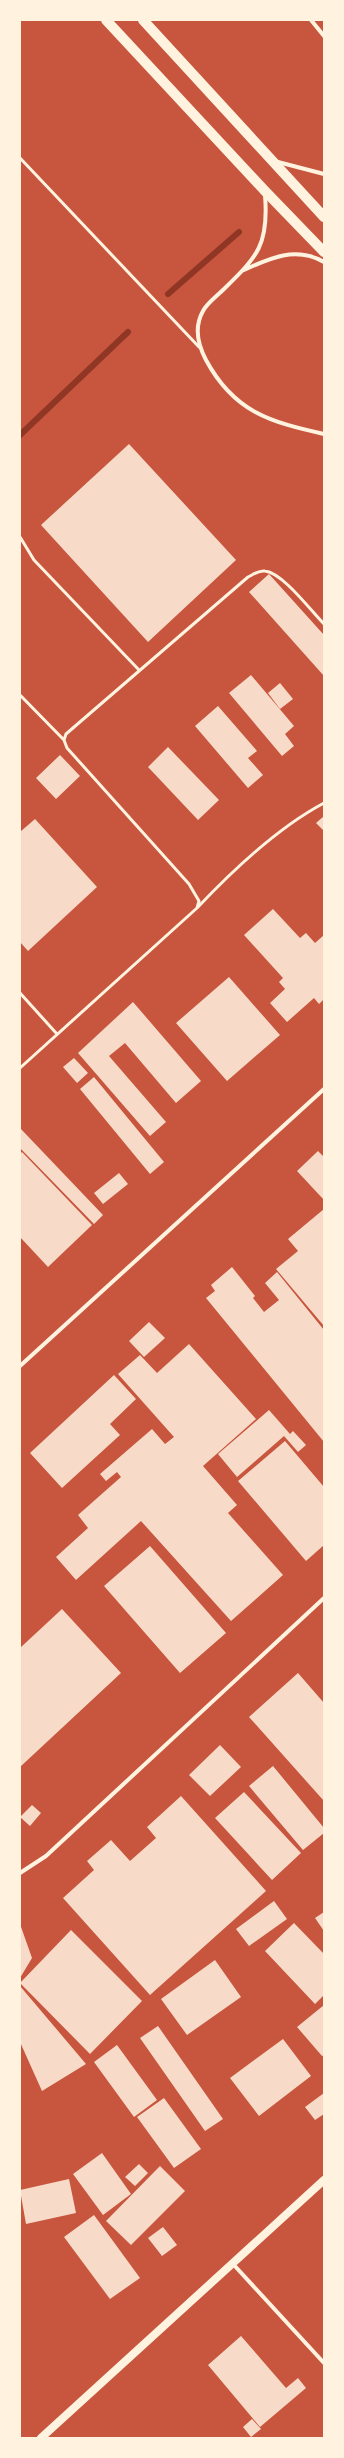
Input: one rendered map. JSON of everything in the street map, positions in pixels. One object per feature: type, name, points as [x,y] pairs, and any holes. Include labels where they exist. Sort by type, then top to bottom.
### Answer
[{"type":"main road","points":[[106,20],[227,151],[324,252]]},
{"type":"main road","points":[[143,20],[324,217]]},
{"type":"main road","points":[[41,2438],[324,2180]]},
{"type":"street","points":[[311,20],[324,36]]},
{"type":"street","points":[[274,161],[324,174]]},
{"type":"street","points":[[265,191],[267,217],[264,238],[260,249],[244,270],[203,310],[198,324],[199,347],[216,379],[245,407],[281,424],[324,434]]},
{"type":"street","points":[[244,270],[277,255],[301,255],[324,262]]},
{"type":"street","points":[[20,1366],[324,1088]]},
{"type":"street","points":[[20,1873],[46,1856],[324,1598]]},
{"type":"street","points":[[233,2264],[324,2363]]},
{"type":"lane","points":[[20,158],[199,347]]},
{"type":"lane","points":[[20,537],[34,560],[139,670]]},
{"type":"lane","points":[[64,740],[66,734],[139,670],[248,577],[259,572],[264,570],[277,575],[324,624]]},
{"type":"lane","points":[[20,695],[64,740],[67,748],[188,884],[198,898],[196,908]]},
{"type":"lane","points":[[20,1068],[196,908],[231,872],[309,811],[324,803]]},
{"type":"lane","points":[[20,994],[57,1034]]},
{"type":"building","points":[[129,444],[236,560],[148,642],[41,525]]},
{"type":"building","points":[[269,574],[324,635],[324,676],[249,592]]},
{"type":"building","points":[[251,675],[294,726],[285,734],[294,746],[282,756],[229,693]]},
{"type":"building","points":[[280,683],[293,699],[280,709],[268,693]]},
{"type":"building","points":[[218,706],[257,751],[248,758],[263,775],[248,788],[195,726]]},
{"type":"building","points":[[168,747],[219,800],[198,820],[148,767]]},
{"type":"building","points":[[60,755],[80,776],[56,799],[36,778]]},
{"type":"building","points":[[324,816],[324,831],[316,823]]},
{"type":"building","points":[[35,819],[97,887],[28,951],[20,942],[20,832]]},
{"type":"building","points":[[273,909],[300,938],[306,933],[315,943],[324,935],[324,999],[319,1004],[314,998],[287,1022],[270,1003],[285,989],[279,982],[283,978],[244,935]]},
{"type":"building","points":[[229,977],[280,1035],[227,1081],[176,1023]]},
{"type":"building","points":[[133,1002],[201,1081],[176,1103],[125,1043],[109,1056],[166,1122],[150,1136],[78,1053]]},
{"type":"building","points":[[74,1058],[88,1073],[77,1083],[63,1067]]},
{"type":"building","points":[[94,1077],[164,1162],[150,1174],[80,1089]]},
{"type":"building","points":[[20,1128],[103,1215],[94,1224],[20,1148]]},
{"type":"building","points":[[318,1151],[324,1157],[324,1200],[297,1171]]},
{"type":"building","points":[[22,1152],[92,1225],[48,1267],[20,1237],[20,1154]]},
{"type":"building","points":[[119,1173],[128,1184],[103,1204],[94,1193]]},
{"type":"building","points":[[324,1209],[324,1326],[276,1269],[298,1251],[288,1239]]},
{"type":"building","points":[[232,1267],[255,1296],[253,1298],[264,1312],[279,1300],[265,1283],[277,1272],[324,1330],[324,1442],[206,1298],[215,1291],[211,1285]]},
{"type":"building","points":[[149,1322],[165,1338],[144,1357],[129,1341]]},
{"type":"building","points":[[189,1344],[256,1419],[203,1466],[237,1505],[228,1513],[283,1575],[231,1621],[141,1521],[76,1580],[56,1557],[88,1528],[78,1515],[121,1477],[117,1472],[106,1481],[100,1474],[152,1429],[165,1444],[174,1437],[118,1374],[140,1355],[157,1373]]},
{"type":"building","points":[[114,1375],[136,1399],[110,1424],[120,1435],[62,1488],[30,1453]]},
{"type":"building","points":[[269,1410],[290,1434],[293,1431],[306,1445],[298,1452],[284,1436],[237,1477],[218,1454]]},
{"type":"building","points":[[285,1441],[324,1487],[324,1545],[306,1561],[238,1481]]},
{"type":"building","points":[[150,1546],[226,1633],[180,1673],[104,1586]]},
{"type":"building","points":[[62,1609],[121,1673],[20,1767],[20,1648]]},
{"type":"building","points":[[298,1673],[324,1703],[324,1801],[249,1717]]},
{"type":"building","points":[[220,1745],[241,1767],[210,1796],[189,1775]]},
{"type":"building","points":[[273,1766],[324,1828],[324,1833],[303,1850],[249,1786]]},
{"type":"building","points":[[244,1792],[301,1853],[272,1880],[215,1818]]},
{"type":"building","points":[[181,1796],[266,1891],[150,1995],[63,1898],[94,1870],[87,1861],[111,1840],[130,1861],[156,1838],[147,1827]]},
{"type":"building","points":[[32,1805],[41,1813],[30,1826],[20,1817]]},
{"type":"building","points":[[274,1901],[287,1919],[249,1946],[236,1929]]},
{"type":"building","points":[[324,1912],[324,1931],[315,1918]]},
{"type":"building","points":[[294,1923],[324,1954],[324,1995],[315,2004],[265,1951]]},
{"type":"building","points":[[20,1924],[32,1958],[20,1978]]},
{"type":"building","points":[[71,1930],[142,2001],[90,2054],[20,1983]]},
{"type":"building","points":[[215,1960],[241,1997],[187,2035],[161,1999]]},
{"type":"building","points":[[20,1986],[86,2064],[42,2091],[20,2042]]},
{"type":"building","points":[[324,2005],[324,2055],[322,2056],[297,2027]]},
{"type":"building","points":[[158,2026],[223,2119],[205,2131],[140,2038]]},
{"type":"building","points":[[283,2039],[311,2076],[259,2116],[230,2078]]},
{"type":"building","points":[[117,2045],[157,2100],[134,2117],[94,2062]]},
{"type":"building","points":[[324,2093],[324,2114],[315,2120],[305,2107]]},
{"type":"building","points":[[164,2098],[201,2149],[174,2168],[137,2117]]},
{"type":"building","points":[[102,2153],[131,2194],[103,2215],[73,2174]]},
{"type":"building","points":[[139,2164],[148,2173],[135,2186],[125,2177]]},
{"type":"building","points":[[160,2166],[185,2191],[131,2245],[106,2221]]},
{"type":"building","points":[[69,2179],[76,2213],[26,2224],[20,2190]]},
{"type":"building","points":[[94,2215],[140,2278],[110,2299],[64,2237]]},
{"type":"building","points":[[163,2227],[177,2245],[162,2256],[148,2238]]},
{"type":"building","points":[[241,2336],[286,2388],[298,2378],[306,2388],[260,2427],[208,2365]]},
{"type":"building","points":[[252,2419],[261,2429],[251,2437],[243,2427]]},
{"type":"waterway","points":[[168,294],[239,232]]},
{"type":"waterway","points":[[20,435],[128,332]]}]
